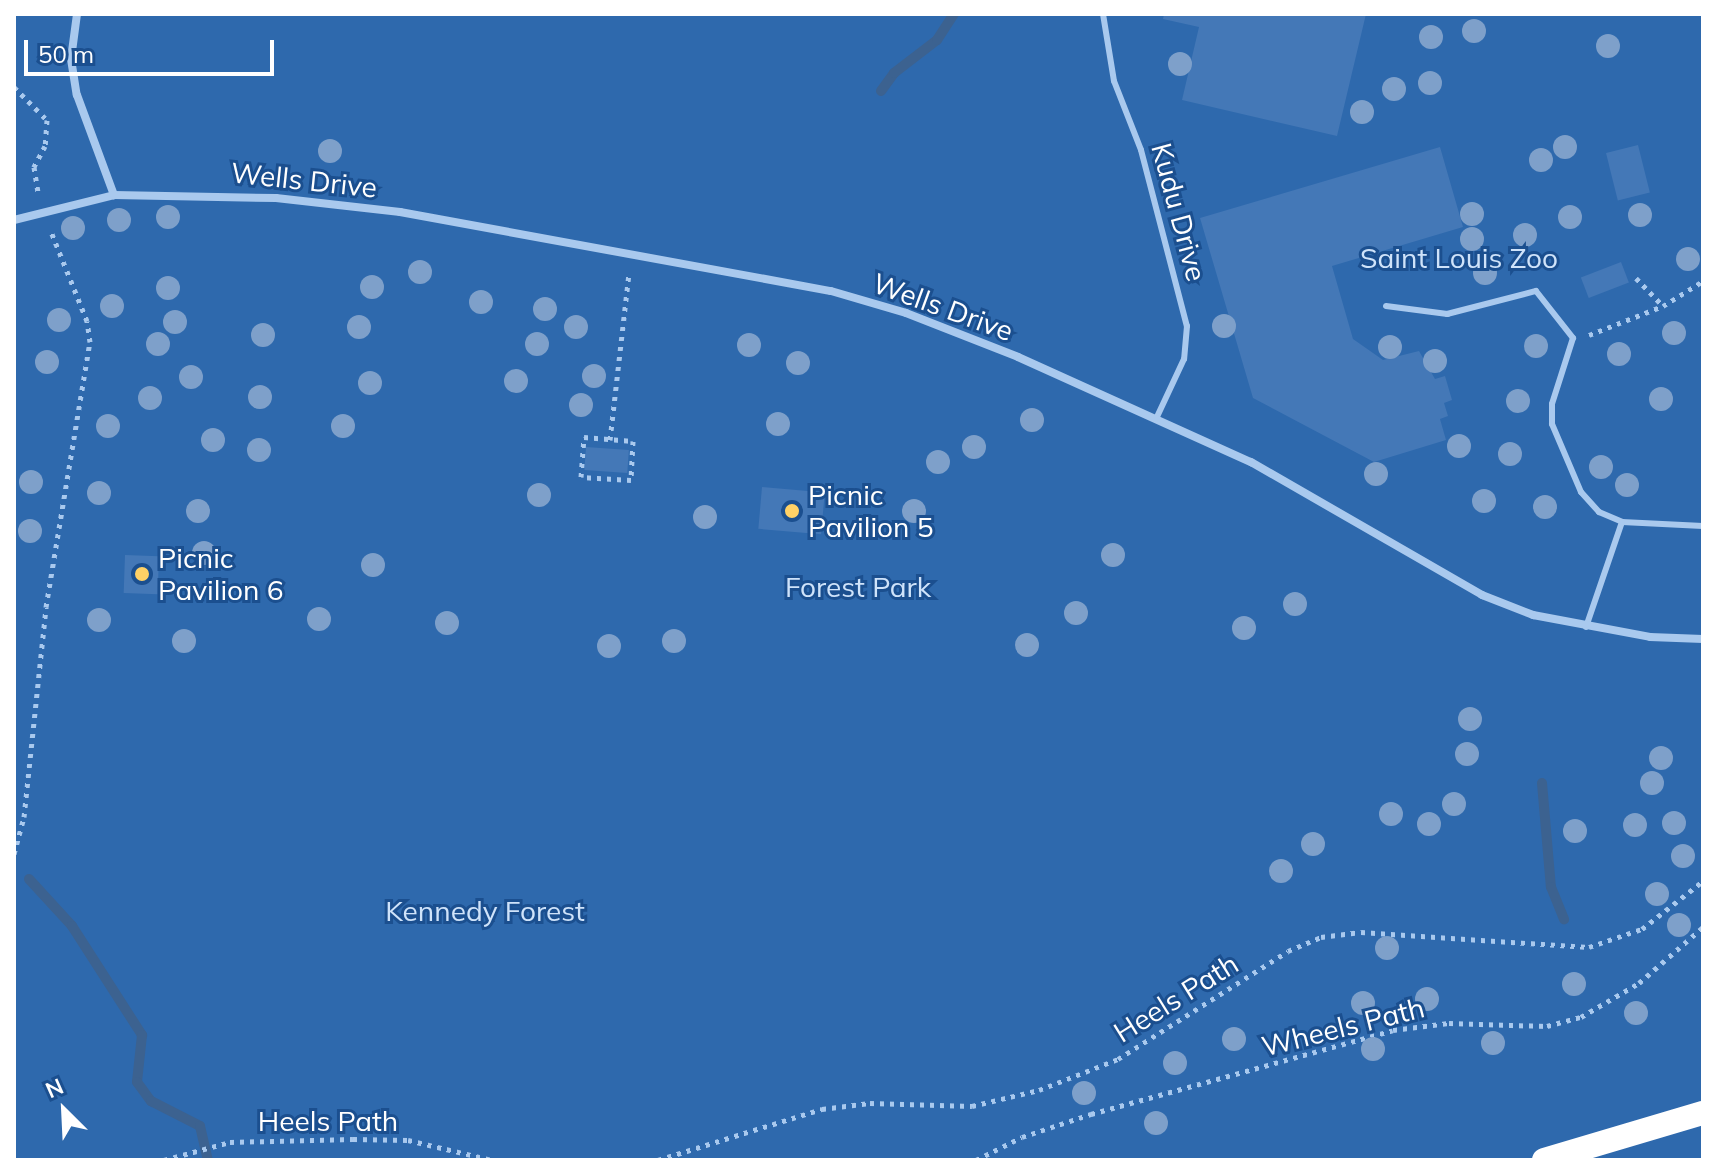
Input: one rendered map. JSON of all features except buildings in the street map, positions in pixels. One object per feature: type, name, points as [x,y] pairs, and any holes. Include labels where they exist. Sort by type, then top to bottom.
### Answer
[{"type":"highway","points":[[1544,1160],[1703,1113]]},
{"type":"street","points":[[77,14],[71,59],[77,95],[114,195]]},
{"type":"street","name":"Wells Drive","points":[[14,220],[114,195],[212,193],[400,212],[757,274],[906,313],[1156,419],[1251,462],[1482,595],[1533,615],[1586,627],[1703,639]]},
{"type":"lane","name":"Kudu Drive","points":[[1103,14],[1114,81],[1141,150],[1187,326],[1184,359],[1156,419]]},
{"type":"lane","points":[[1386,306],[1447,314],[1536,291],[1573,338],[1552,404],[1552,424],[1581,492],[1599,512],[1622,522],[1703,526]]},
{"type":"lane","points":[[1586,627],[1622,522]]},
{"type":"path","points":[[14,87],[47,120],[45,146],[34,167],[38,194]]},
{"type":"path","points":[[14,854],[26,805],[46,607],[90,342],[87,321],[50,228]]},
{"type":"path","points":[[610,440],[629,270]]},
{"type":"path","points":[[1636,278],[1663,306]]},
{"type":"path","points":[[1573,338],[1663,306],[1703,281]]},
{"type":"path","points":[[584,437],[610,440],[633,441],[631,480],[581,477],[584,437]]},
{"type":"path","name":"Heels Path","points":[[658,1160],[822,1109],[870,1103],[972,1106],[1039,1090],[1118,1059],[1288,951],[1321,937],[1361,932],[1589,947],[1642,929],[1703,881]]},
{"type":"path","name":"Wheels Path","points":[[976,1160],[1022,1137],[1091,1114],[1393,1030],[1449,1023],[1547,1026],[1581,1017],[1639,983],[1703,927]]},
{"type":"path","name":"Heels Path","points":[[164,1160],[188,1150],[222,1144],[353,1139],[408,1140],[492,1160]]},
{"type":"green space","name":"Forest Park","points":[[14,14],[1703,14],[1703,1160],[14,1160]]},
{"type":"waterway","points":[[881,91],[894,73],[937,40],[954,14]]},
{"type":"waterway","points":[[1542,783],[1551,887],[1564,919]]},
{"type":"waterway","points":[[29,879],[72,926],[142,1035],[137,1082],[151,1101],[200,1126],[208,1160]]},
{"type":"place","name":"Picnic Pavilion 5","points":[[792,511]]},
{"type":"place","name":"Picnic Pavilion 6","points":[[142,574]]},
{"type":"park label","name":"Saint Louis Zoo","points":[[1459,258]]},
{"type":"park label","name":"Kennedy Forest","points":[[485,911]]}]
